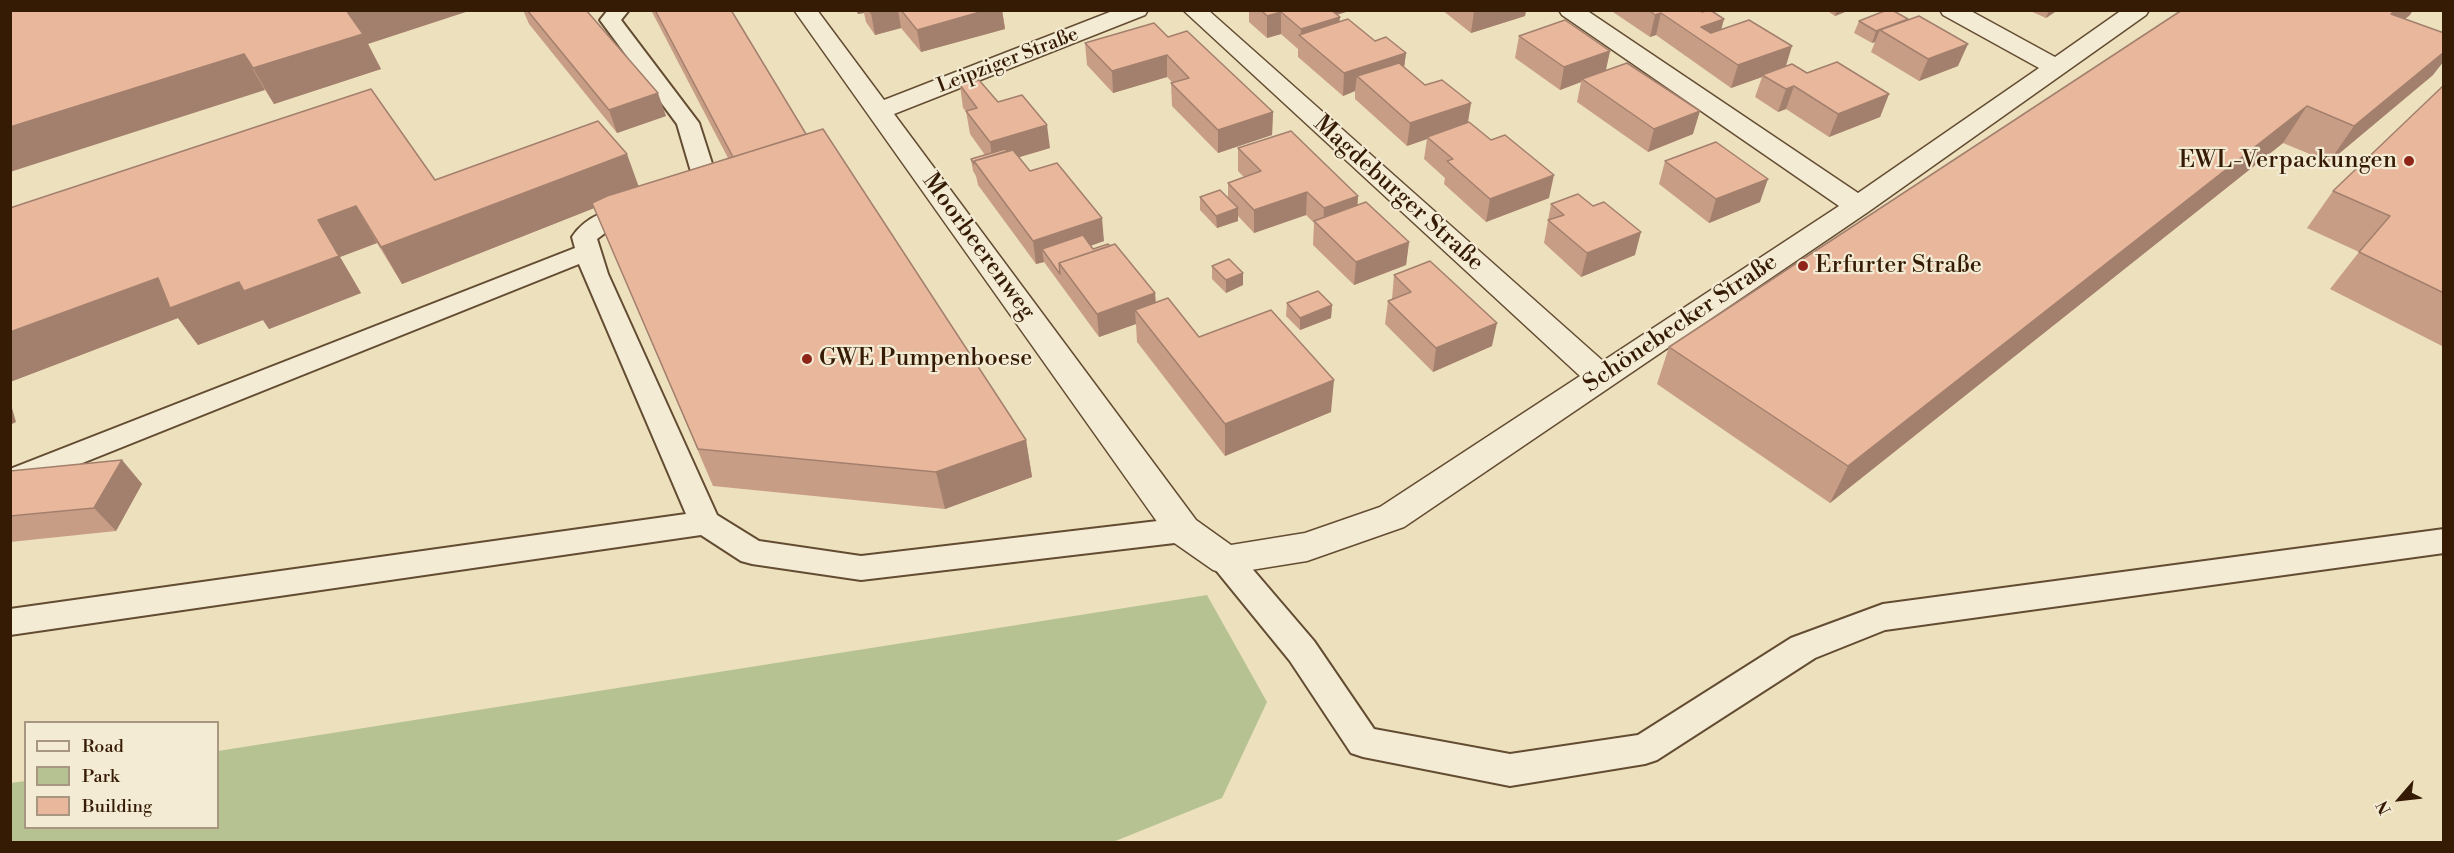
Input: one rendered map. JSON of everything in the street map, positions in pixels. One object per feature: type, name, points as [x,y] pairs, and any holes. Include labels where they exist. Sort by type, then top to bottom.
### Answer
[{"type":"street","name":"Moorbeerenweg","points":[[804,10],[880,111],[1183,530],[1226,560]]},
{"type":"street","name":"Leipziger Straße","points":[[880,111],[1137,10]]},
{"type":"street","name":"Magdeburger Straße","points":[[1194,10],[1601,377]]},
{"type":"street","points":[[1570,10],[1858,206]]},
{"type":"street","points":[[1951,10],[2055,67]]},
{"type":"street","name":"Schönebecker Straße","points":[[1226,560],[1307,547],[1392,517],[1858,206],[2138,10]]},
{"type":"lane","points":[[619,10],[610,20],[688,123],[704,176],[685,195],[612,216],[584,237],[595,274],[705,523],[752,552],[861,568],[1183,530]]},
{"type":"lane","points":[[10,481],[589,251]]},
{"type":"lane","points":[[10,622],[705,523]]},
{"type":"lane","points":[[1226,560],[1302,651],[1363,742],[1510,770],[1645,749],[1803,648],[1883,617],[2444,541]]},
{"type":"green space","points":[[1207,595],[1267,702],[1222,798],[1113,842],[11,842],[11,783],[24,781],[24,829],[219,829],[219,751]]},
{"type":"building","points":[[11,10],[346,10],[363,34],[253,68],[244,54],[10,127]]},
{"type":"building","points":[[527,10],[586,10],[658,93],[609,110]]},
{"type":"building","points":[[655,10],[731,10],[806,134],[733,157]]},
{"type":"building","points":[[901,10],[987,10],[917,30]]},
{"type":"building","points":[[1261,10],[1331,10],[1340,17],[1301,29],[1281,12],[1267,16]]},
{"type":"building","points":[[1649,10],[1700,10],[1702,12],[1710,10],[1724,19],[1701,27],[1711,33],[1749,20],[1792,46],[1738,65],[1661,13],[1655,15]]},
{"type":"building","points":[[1892,10],[1908,19],[1876,31],[1859,21]]},
{"type":"building","points":[[2182,10],[2395,10],[2391,14],[2444,33],[2444,52],[2354,126],[2307,106],[1848,466],[1669,347]]},
{"type":"building","points":[[1919,16],[1968,44],[1928,59],[1880,30]]},
{"type":"building","points":[[1348,19],[1375,41],[1386,37],[1406,53],[1344,73],[1299,35]]},
{"type":"building","points":[[1565,20],[1610,51],[1564,67],[1519,36]]},
{"type":"building","points":[[1154,23],[1168,37],[1187,31],[1273,112],[1218,130],[1171,83],[1189,78],[1167,55],[1112,71],[1085,43]]},
{"type":"building","points":[[1837,62],[1889,94],[1838,114],[1794,86],[1786,89],[1762,75],[1792,64],[1807,73]]},
{"type":"building","points":[[1399,63],[1425,85],[1442,80],[1471,103],[1410,123],[1357,76]]},
{"type":"building","points":[[1627,63],[1700,111],[1654,129],[1582,79]]},
{"type":"building","points":[[979,80],[998,102],[1022,95],[1047,125],[990,142],[966,111],[977,108],[960,85]]},
{"type":"building","points":[[2444,85],[2444,293],[2359,252],[2390,216],[2333,191]]},
{"type":"building","points":[[371,89],[435,180],[598,121],[627,154],[381,247],[356,206],[318,220],[339,256],[244,291],[239,282],[170,308],[158,278],[10,332],[10,208]]},
{"type":"building","points":[[1469,122],[1491,140],[1505,135],[1554,175],[1490,199],[1447,161],[1453,159],[1427,137]]},
{"type":"building","name":"GWE Pumpenboese","points":[[823,129],[1026,440],[936,472],[698,449],[592,203],[607,196]]},
{"type":"building","points":[[1291,131],[1358,196],[1324,208],[1307,192],[1254,210],[1228,183],[1261,171],[1238,148]]},
{"type":"building","points":[[1716,142],[1768,179],[1716,199],[1665,161]]},
{"type":"building","points":[[1005,149],[1007,151],[974,161],[974,164],[971,159]]},
{"type":"building","points":[[1013,150],[1030,171],[1057,163],[1102,218],[1033,241],[974,161]]},
{"type":"building","points":[[1220,190],[1238,208],[1216,216],[1200,197]]},
{"type":"building","points":[[1578,194],[1593,206],[1604,202],[1641,232],[1587,253],[1548,220],[1564,215],[1551,204]]},
{"type":"building","points":[[1366,202],[1409,242],[1356,262],[1314,221]]},
{"type":"building","points":[[1083,235],[1093,249],[1108,244],[1110,246],[1059,263],[1060,274],[1042,249]]},
{"type":"building","points":[[1115,244],[1155,293],[1097,314],[1059,263]]},
{"type":"building","points":[[1229,259],[1243,273],[1226,280],[1212,266]]},
{"type":"building","points":[[1430,261],[1497,323],[1436,348],[1388,301],[1411,292],[1394,275]]},
{"type":"building","points":[[1318,291],[1332,305],[1300,318],[1287,303]]},
{"type":"building","points":[[1168,298],[1199,337],[1271,310],[1334,380],[1225,424],[1135,310]]},
{"type":"building","points":[[122,460],[94,508],[10,516],[10,471]]},
{"type":"place","name":"EWL-Verpackungen","points":[[2409,161]]},
{"type":"place","name":"Erfurter Straße","points":[[1803,266]]},
{"type":"place","name":"GWE Pumpenboese","points":[[807,359]]}]
